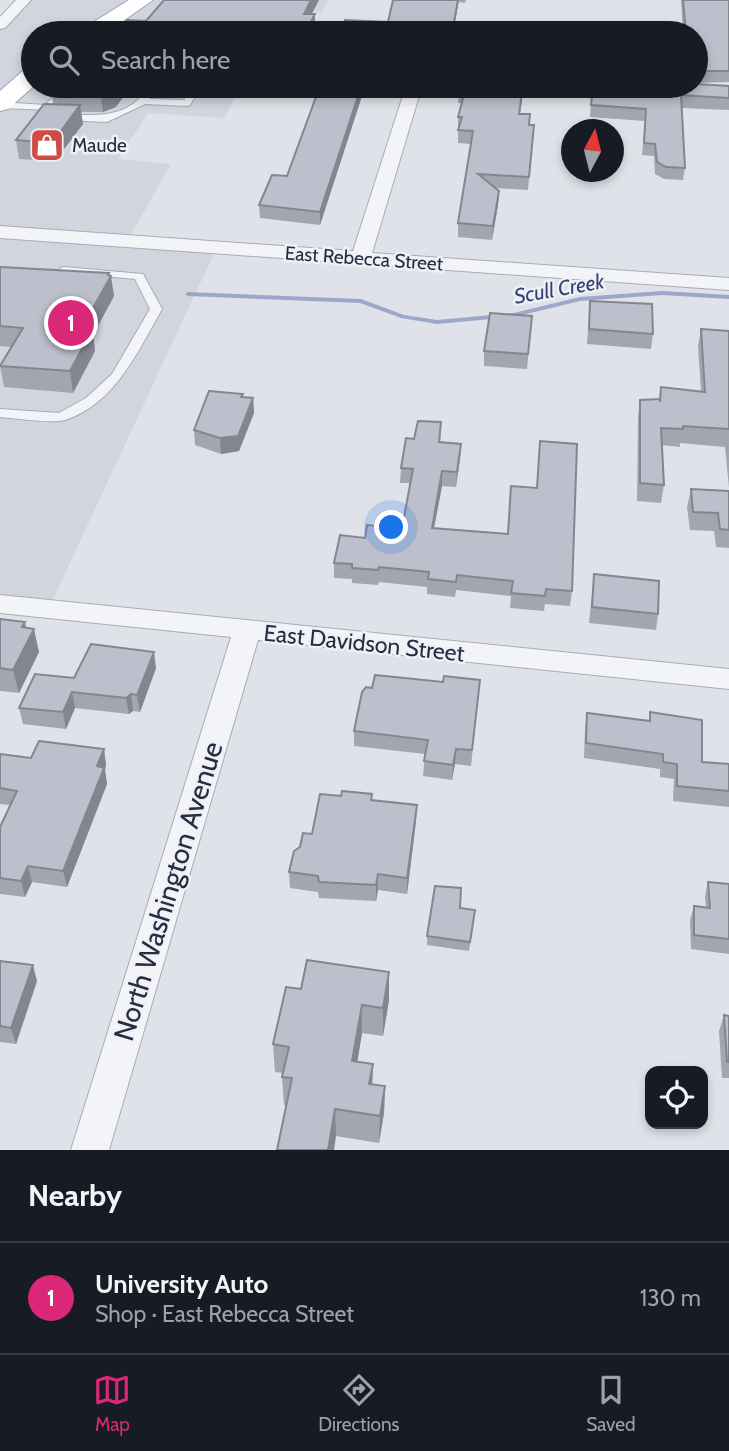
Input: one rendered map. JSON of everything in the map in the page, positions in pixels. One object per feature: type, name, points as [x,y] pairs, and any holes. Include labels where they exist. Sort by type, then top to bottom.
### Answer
[{"type":"main road","points":[[111,21],[143,0]]},
{"type":"main road","points":[[3,98],[21,84]]},
{"type":"street","points":[[3,19],[24,0]]},
{"type":"street","points":[[361,258],[410,98]]},
{"type":"street","name":"East Rebecca Street","points":[[0,232],[729,284]]},
{"type":"street","name":"East Davidson Street","points":[[0,604],[729,679]]},
{"type":"street","name":"North Washington Avenue","points":[[90,1150],[247,631]]},
{"type":"lane","points":[[3,98],[47,108]]},
{"type":"lane","points":[[57,98],[40,116],[107,120],[144,101],[187,103],[190,98]]},
{"type":"lane","points":[[0,413],[61,417],[90,401],[117,376],[156,309],[139,276],[64,271]]},
{"type":"shaded area","points":[[24,0],[328,0],[322,12],[245,8],[217,21],[21,21],[21,98],[235,98],[224,118],[148,113],[118,159],[171,164],[128,240],[217,247],[48,610],[0,604],[0,25]]},
{"type":"building","points":[[164,0],[311,0],[304,14],[315,14],[311,21],[146,21]]},
{"type":"building","points":[[393,0],[458,0],[454,21],[388,21]]},
{"type":"building","points":[[683,0],[729,0],[729,71],[708,71],[708,21],[685,21]]},
{"type":"building","points":[[708,85],[729,86],[729,98],[708,97]]},
{"type":"building","points":[[316,98],[357,98],[320,212],[259,205],[272,175],[287,176]]},
{"type":"building","points":[[463,98],[521,98],[519,114],[530,114],[529,125],[534,125],[529,177],[478,174],[499,191],[493,226],[458,223],[473,131],[458,130],[462,117],[458,117]]},
{"type":"building","points":[[592,98],[681,98],[685,168],[666,167],[657,162],[655,144],[644,143],[646,109],[591,105]]},
{"type":"building","points":[[44,104],[80,105],[52,143],[16,140]]},
{"type":"building","points":[[0,267],[109,273],[111,276],[81,329],[92,330],[70,371],[0,366],[23,328],[0,326]]},
{"type":"building","points":[[590,301],[652,304],[653,334],[589,329]]},
{"type":"building","points":[[490,313],[532,316],[528,354],[484,351]]},
{"type":"building","points":[[701,329],[729,331],[729,429],[683,426],[683,429],[661,428],[664,485],[640,483],[640,400],[660,399],[660,402],[661,387],[705,392]]},
{"type":"building","points":[[209,391],[243,394],[241,397],[253,398],[238,436],[220,438],[194,430]]},
{"type":"building","points":[[418,421],[441,422],[439,442],[461,444],[457,472],[442,471],[432,528],[508,534],[511,486],[537,488],[540,441],[577,444],[572,591],[546,589],[545,596],[511,593],[513,581],[457,575],[456,582],[428,579],[429,572],[379,567],[378,570],[352,568],[352,564],[334,563],[340,535],[365,538],[367,525],[402,528],[413,469],[401,468],[406,438],[414,439]]},
{"type":"building","points":[[691,489],[729,491],[729,530],[720,529],[718,513],[693,512]]},
{"type":"building","points":[[594,574],[659,581],[658,614],[592,607]]},
{"type":"building","points":[[0,619],[25,622],[22,627],[34,629],[13,670],[0,668]]},
{"type":"building","points":[[91,644],[154,652],[137,695],[131,694],[126,698],[72,692],[63,712],[19,708],[35,674],[74,678]]},
{"type":"building","points":[[375,675],[443,682],[444,676],[480,680],[472,750],[456,749],[453,765],[424,761],[428,740],[354,731],[362,692],[366,687],[372,688]]},
{"type":"building","points":[[650,712],[702,720],[702,762],[729,764],[729,791],[677,786],[677,764],[663,762],[663,754],[586,743],[587,713],[650,721]]},
{"type":"building","points":[[39,741],[104,749],[97,766],[104,768],[63,871],[28,866],[21,881],[0,878],[0,827],[17,791],[0,788],[0,754],[31,758]]},
{"type":"building","points":[[342,791],[372,794],[371,800],[417,805],[407,878],[378,874],[376,885],[319,882],[318,876],[289,872],[294,851],[300,847],[303,833],[312,834],[320,794],[341,796]]},
{"type":"building","points":[[708,882],[729,884],[729,939],[694,935],[694,906],[710,908]]},
{"type":"building","points":[[435,886],[461,888],[460,908],[475,910],[470,942],[427,936]]},
{"type":"building","points":[[307,960],[389,972],[383,1008],[362,1005],[352,1061],[373,1064],[369,1084],[385,1086],[380,1116],[335,1109],[328,1150],[277,1150],[292,1078],[282,1077],[289,1047],[273,1044],[286,987],[301,989]]},
{"type":"building","points":[[0,961],[33,965],[11,1028],[0,1026]]},
{"type":"building","points":[[724,1015],[729,1016],[729,1062],[727,1062]]},
{"type":"waterway","name":"Scull Creek","points":[[188,294],[361,301],[403,317],[437,322],[514,315],[580,299],[662,293],[729,297]]},
{"type":"place","name":"Maude","points":[[47,145]]},
{"type":"place","name":"University Auto","points":[[71,323]]}]
